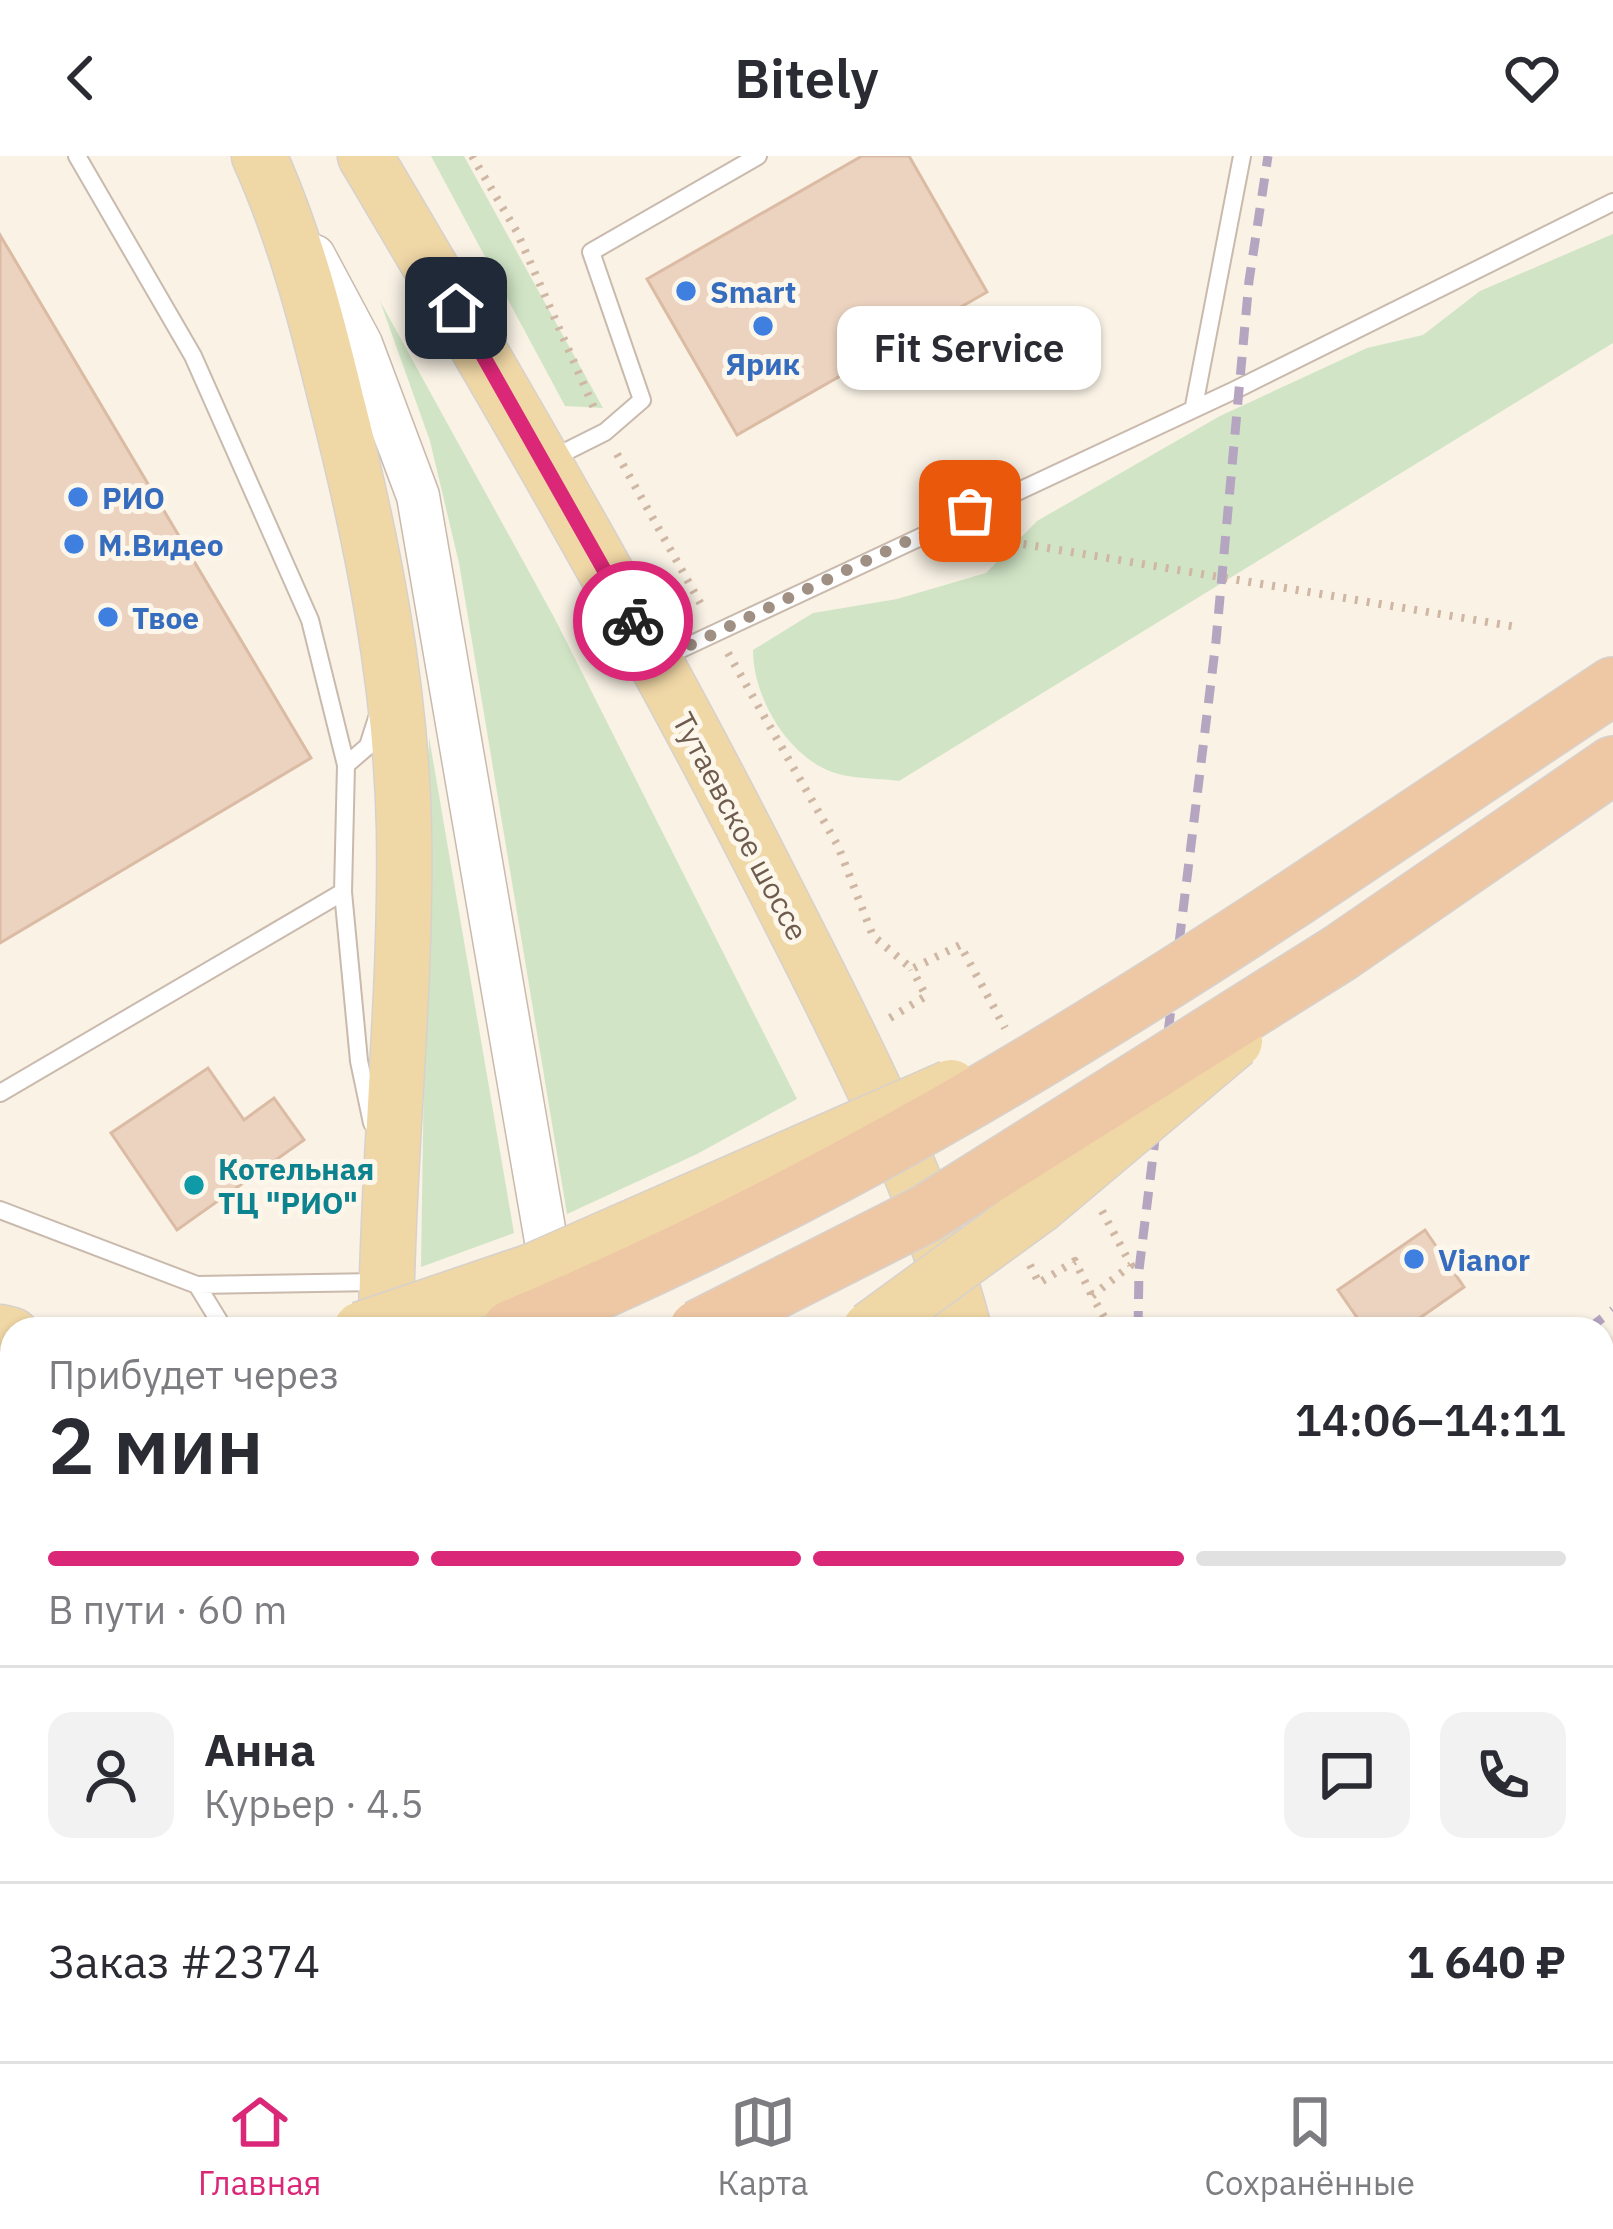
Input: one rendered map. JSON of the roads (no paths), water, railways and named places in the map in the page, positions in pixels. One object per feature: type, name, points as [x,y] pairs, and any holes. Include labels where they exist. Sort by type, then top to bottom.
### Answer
[{"type":"highway","points":[[539,1317],[776,1210],[1108,1021],[1613,686]]},
{"type":"highway","points":[[722,1317],[927,1213],[1340,952],[1613,765]]},
{"type":"main road","name":"Тутаевское шоссе","points":[[365,156],[546,461],[739,817],[882,1107],[946,1260],[961,1317]]},
{"type":"main road","points":[[261,158],[307,292],[347,439],[392,671],[404,825],[386,1305]]},
{"type":"main road","points":[[887,1317],[1039,1207],[1340,952]]},
{"type":"main road","points":[[397,1317],[532,1270],[1108,1021]]},
{"type":"street","points":[[261,158],[362,344],[418,496],[559,1317]]},
{"type":"street","points":[[882,1107],[909,1260],[913,1317]]},
{"type":"lane","points":[[77,156],[194,356],[310,620],[346,765],[343,892],[359,1061],[390,1214]]},
{"type":"lane","points":[[546,461],[604,432],[642,400],[591,252],[758,156]]},
{"type":"lane","points":[[1194,406],[1241,156]]},
{"type":"lane","points":[[655,662],[1613,202]]},
{"type":"lane","points":[[346,765],[368,746],[392,671]]},
{"type":"lane","points":[[0,1093],[343,892]]},
{"type":"lane","points":[[0,1210],[197,1285],[386,1305]]},
{"type":"lane","points":[[197,1285],[217,1317]]},
{"type":"railway","points":[[1138,1317],[1139,1270],[1216,641],[1249,281],[1268,156]]},
{"type":"railway","points":[[1604,1317],[1613,1310]]},
{"type":"place","name":"Smart","points":[[686,291]]},
{"type":"place","name":"Ярик","points":[[763,326]]},
{"type":"place","name":"РИО","points":[[78,497]]},
{"type":"place","name":"Fit Service","points":[[970,511]]},
{"type":"place","name":"М.Видео","points":[[74,544]]},
{"type":"place","name":"Твое","points":[[108,617]]},
{"type":"place","name":"Котельная ТЦ \"РИО\"","points":[[194,1185]]},
{"type":"place","name":"Vianor","points":[[1414,1259]]}]
